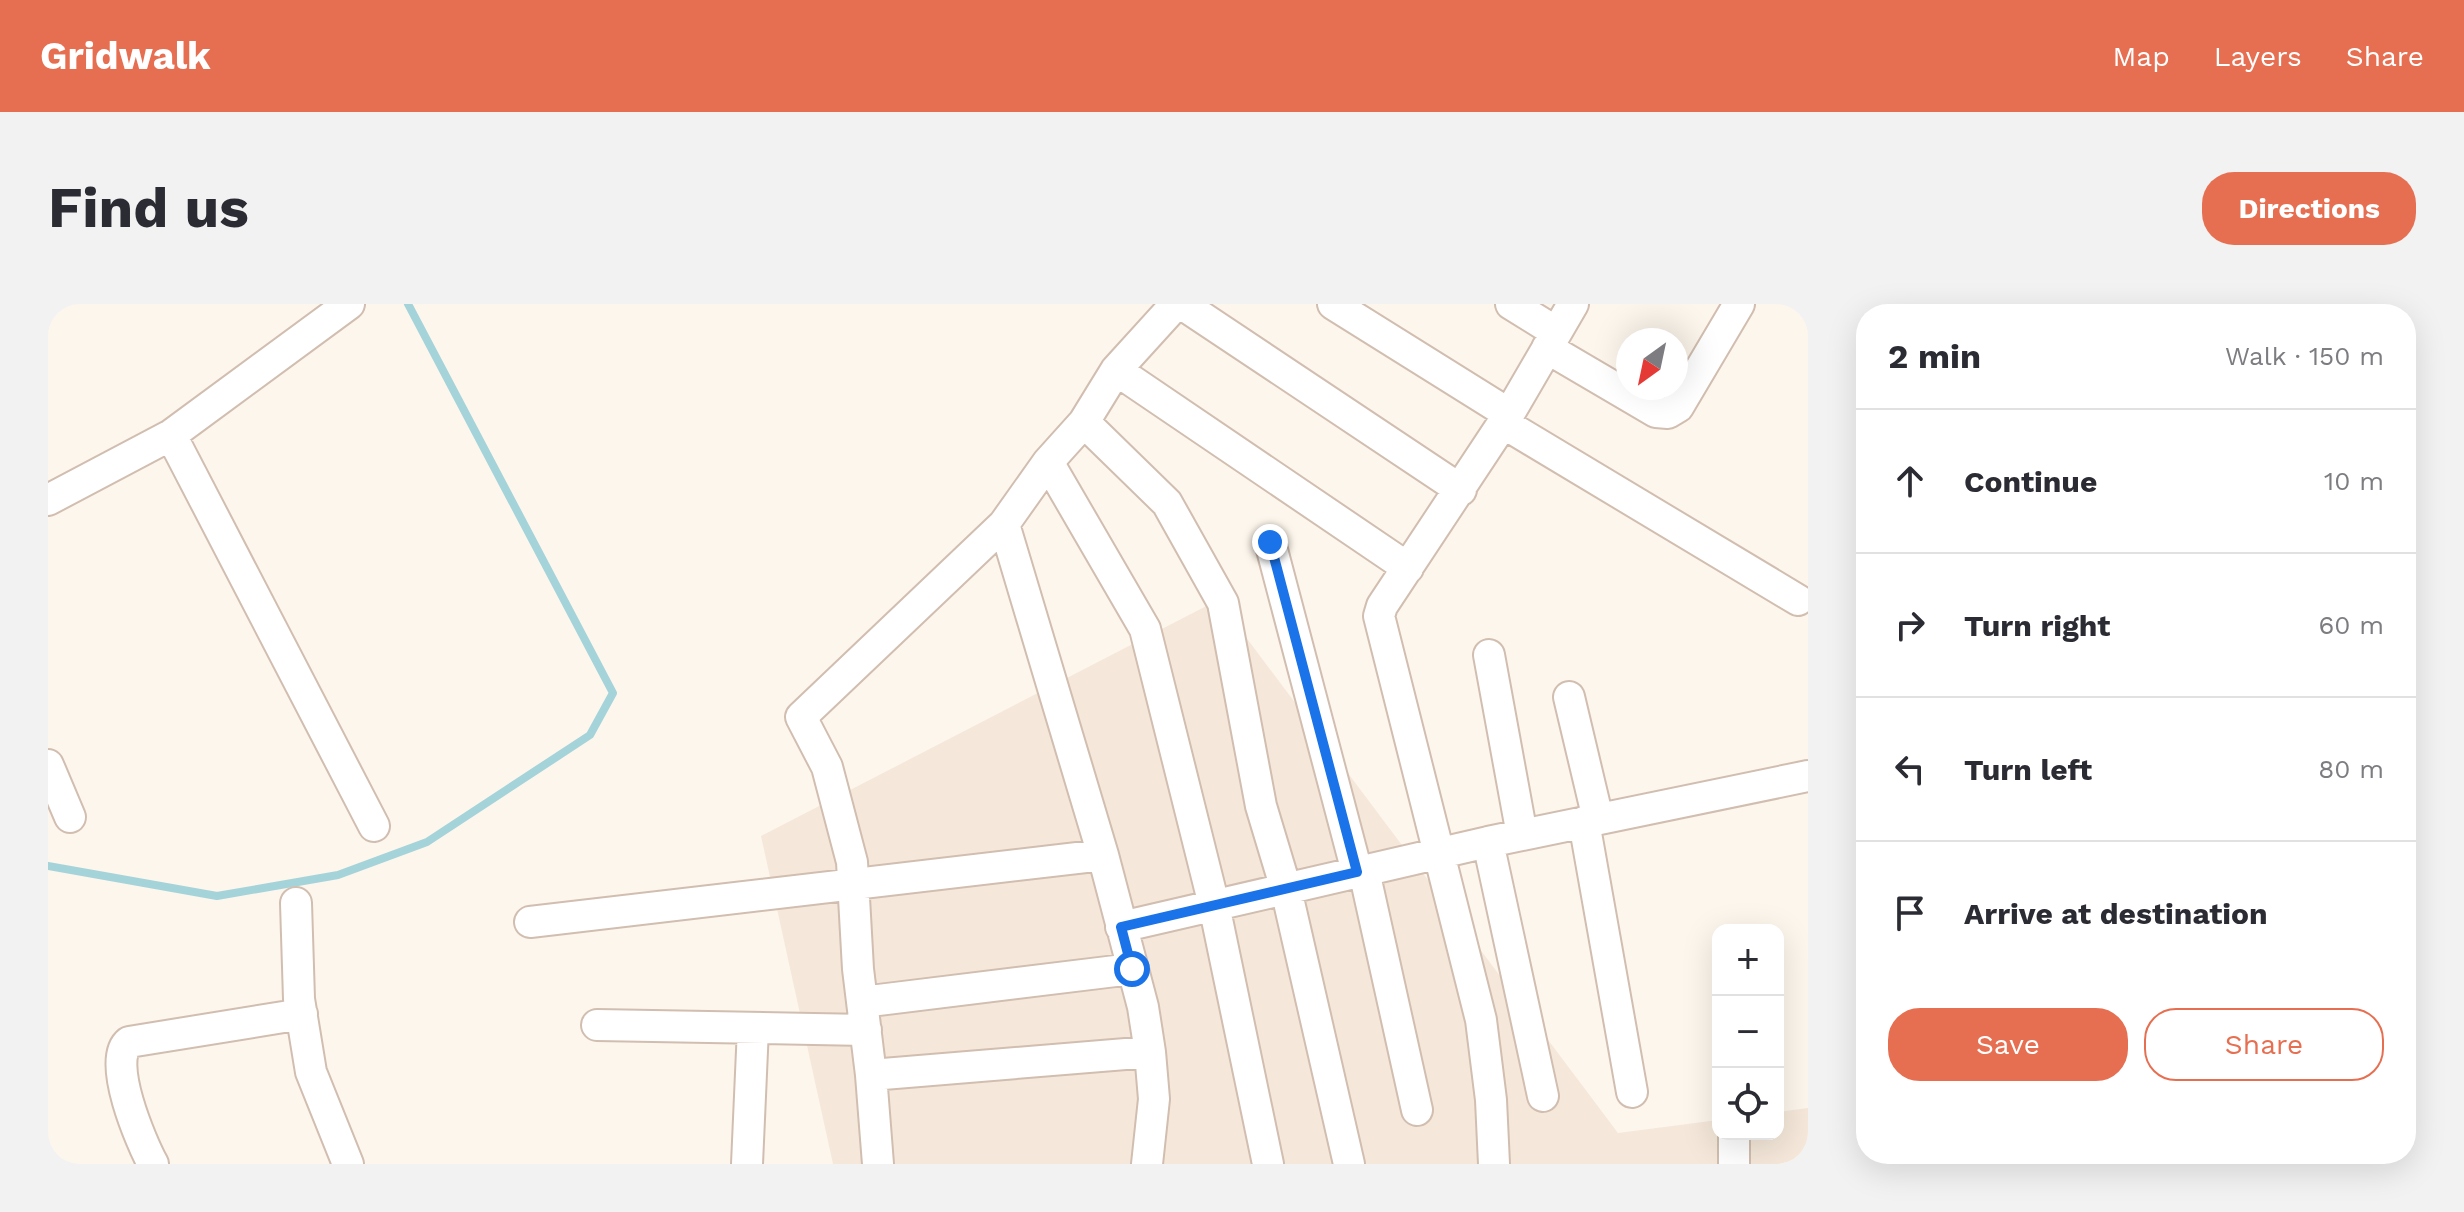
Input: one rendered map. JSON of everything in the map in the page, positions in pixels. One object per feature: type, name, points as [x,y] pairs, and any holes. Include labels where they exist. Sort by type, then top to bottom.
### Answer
[{"type":"street","points":[[48,500],[171,435],[349,304]]},
{"type":"street","points":[[878,1164],[852,862],[827,767],[801,717],[1004,524],[1048,462],[1084,422],[1116,370],[1179,304],[1461,490]]},
{"type":"street","points":[[1333,304],[1506,419],[1798,600]]},
{"type":"street","points":[[1511,304],[1552,340],[1656,412],[1668,413],[1678,407],[1739,304]]},
{"type":"street","points":[[1494,1164],[1491,1100],[1481,1020],[1379,616],[1382,606],[1506,419],[1573,304]]},
{"type":"street","points":[[1116,370],[1408,568]]},
{"type":"street","points":[[1084,422],[1167,503],[1223,603],[1261,806],[1286,889],[1349,1164]]},
{"type":"street","points":[[171,435],[374,826]]},
{"type":"street","points":[[1048,462],[1145,629],[1214,905],[1268,1164]]},
{"type":"street","points":[[1004,524],[1103,855],[1132,969],[1150,1052],[1154,1099],[1147,1164]]},
{"type":"street","points":[[1270,542],[1361,872],[1417,1110]]},
{"type":"street","points":[[1489,655],[1522,835]]},
{"type":"street","points":[[1569,697],[1632,1092]]},
{"type":"street","points":[[48,765],[70,817]]},
{"type":"street","points":[[1121,927],[1488,842],[1808,776]]},
{"type":"street","points":[[1488,842],[1543,1096]]},
{"type":"street","points":[[530,922],[1103,855]]},
{"type":"street","points":[[296,903],[302,1014],[311,1072],[348,1164]]},
{"type":"street","points":[[597,1025],[753,1028],[864,1016],[1132,969]]},
{"type":"street","points":[[153,1164],[132,1117],[120,1062],[124,1046],[129,1042],[302,1014]]},
{"type":"street","points":[[747,1164],[753,1028]]},
{"type":"street","points":[[871,1075],[1150,1052]]},
{"type":"street","points":[[1734,1140],[1734,1164]]},
{"type":"shaded area","points":[[1218,600],[1618,1133],[1712,1121],[1712,1140],[1784,1140],[1784,1111],[1808,1108],[1808,1164],[833,1164],[761,836]]},
{"type":"waterway","points":[[48,866],[217,896],[338,875],[427,842],[590,735],[613,693],[408,304]]},
{"type":"route","points":[[1132,969],[1121,927],[1357,872],[1270,542]]}]
